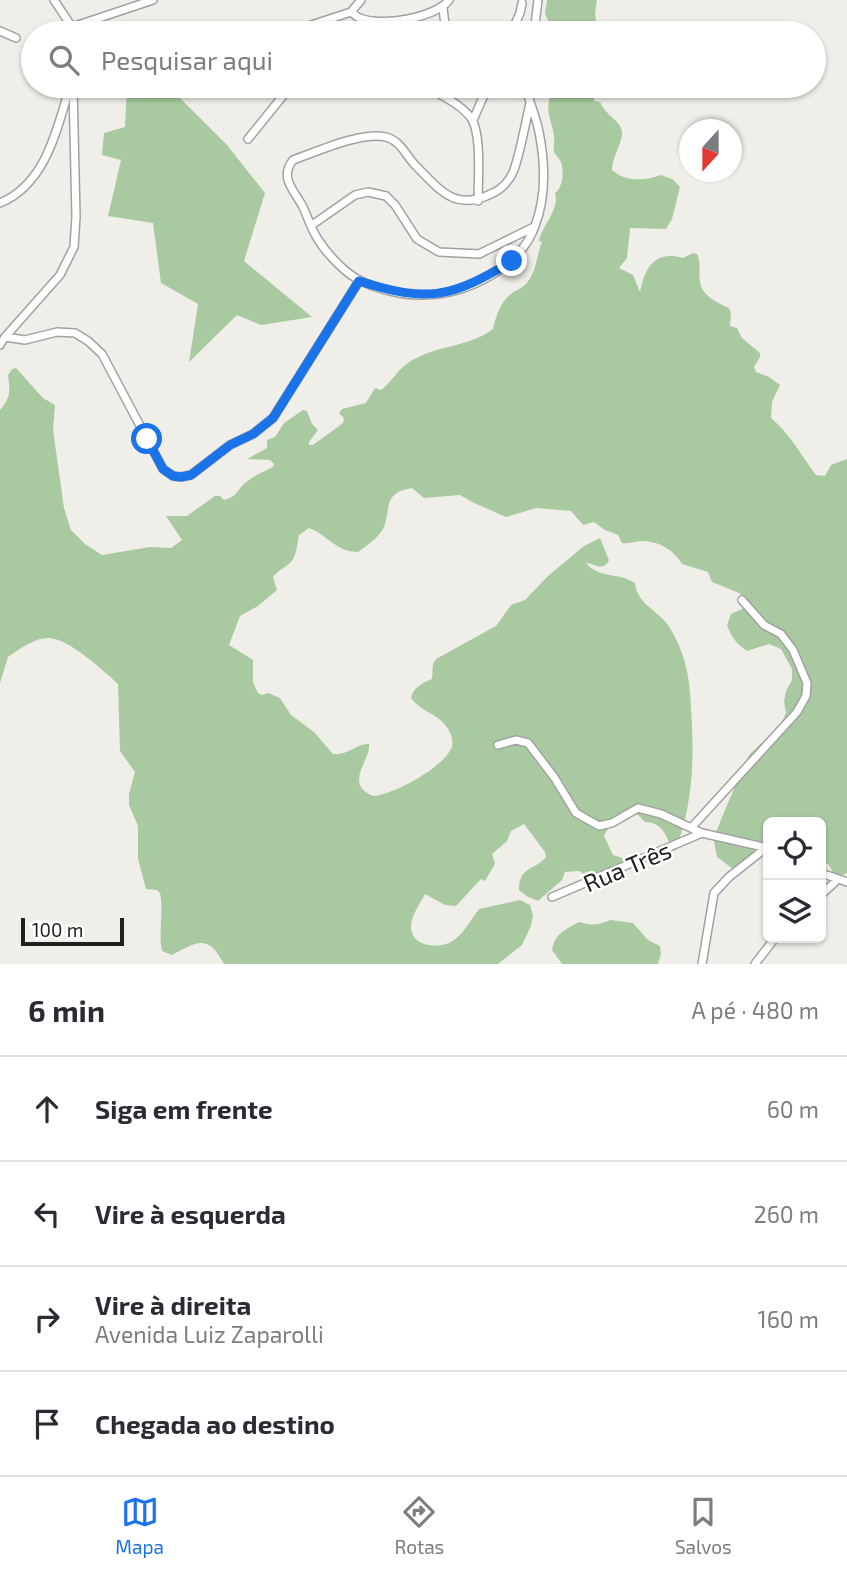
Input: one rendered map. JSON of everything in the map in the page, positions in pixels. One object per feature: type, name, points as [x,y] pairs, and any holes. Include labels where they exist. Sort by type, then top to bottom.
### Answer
[{"type":"street","points":[[54,0],[67,21]]},
{"type":"street","points":[[96,21],[153,0]]},
{"type":"street","points":[[324,21],[351,12],[360,0]]},
{"type":"street","points":[[351,12],[360,18],[414,18],[443,8],[449,0]]},
{"type":"street","points":[[535,21],[538,0]]},
{"type":"street","points":[[516,21],[522,3]]},
{"type":"street","points":[[443,8],[445,21]]},
{"type":"street","points":[[0,31],[16,38]]},
{"type":"street","points":[[0,203],[20,192],[37,172],[51,144],[68,98]]},
{"type":"street","points":[[0,345],[60,275],[74,247],[76,217],[72,98]]},
{"type":"street","points":[[248,139],[281,98]]},
{"type":"street","points":[[444,98],[473,120],[477,136],[478,201]]},
{"type":"street","points":[[473,120],[483,98]]},
{"type":"street","points":[[529,98],[539,130],[544,173],[542,200],[535,227],[524,248],[512,261],[479,281],[455,291],[421,296],[359,281],[318,241],[287,181],[287,168],[293,160],[360,138],[378,136],[397,142],[413,163],[441,190],[457,201],[478,201],[500,190],[513,173],[530,103]]},
{"type":"street","points":[[312,225],[355,195],[368,192],[386,196],[395,205],[416,239],[439,252],[479,254],[535,227]]},
{"type":"street","points":[[5,337],[32,340],[67,332],[82,337],[96,348],[102,354],[163,469],[173,476],[181,477],[191,475],[230,445],[253,434],[273,418],[359,281]]},
{"type":"street","points":[[691,828],[797,712],[806,696],[807,683],[793,650],[781,634],[764,625],[742,600]]},
{"type":"street","points":[[498,745],[516,740],[528,743],[554,776],[576,813],[599,826],[612,823],[638,808],[661,814],[702,833],[763,847]]},
{"type":"street","name":"Rua Três","points":[[552,897],[702,833]]},
{"type":"street","points":[[702,964],[714,893],[729,877],[763,851]]},
{"type":"street","points":[[826,875],[847,882]]},
{"type":"street","points":[[826,890],[837,880]]},
{"type":"street","points":[[755,964],[771,943]]},
{"type":"green space","points":[[547,0],[597,0],[596,21],[548,21],[545,14]]},
{"type":"green space","points":[[126,98],[180,98],[227,145],[265,193],[244,261],[312,317],[261,325],[237,315],[189,362],[198,304],[161,283],[153,223],[108,216],[121,160],[102,155],[104,133],[125,127]]},
{"type":"green space","points":[[550,98],[594,98],[619,125],[622,132],[612,170],[623,177],[635,179],[661,175],[672,179],[680,187],[672,219],[666,229],[630,228],[627,258],[619,268],[633,275],[640,292],[648,268],[658,259],[665,256],[683,258],[697,254],[701,287],[711,298],[729,308],[730,326],[737,328],[742,338],[760,353],[754,367],[756,372],[780,385],[772,402],[771,418],[790,438],[816,475],[825,476],[831,465],[847,459],[847,873],[841,876],[826,864],[826,817],[763,817],[763,846],[749,859],[733,869],[717,857],[714,842],[716,832],[730,798],[749,755],[781,724],[786,713],[786,691],[792,680],[792,669],[781,649],[769,644],[747,651],[732,636],[727,625],[731,614],[742,609],[747,600],[739,593],[712,582],[708,572],[682,564],[671,551],[661,545],[644,541],[622,543],[618,535],[594,522],[583,525],[571,511],[536,508],[506,517],[460,495],[424,498],[412,488],[402,490],[392,498],[383,529],[358,552],[344,549],[309,528],[299,535],[293,559],[273,577],[277,590],[258,606],[240,616],[229,645],[253,660],[253,682],[258,693],[268,693],[280,698],[291,715],[314,732],[333,754],[369,744],[359,778],[364,791],[373,796],[404,786],[438,764],[452,747],[451,736],[445,724],[411,698],[416,688],[432,679],[436,659],[496,626],[511,605],[525,600],[548,576],[584,546],[600,538],[609,560],[607,564],[602,566],[586,563],[597,571],[635,583],[640,597],[670,628],[685,664],[691,711],[692,773],[685,820],[675,851],[657,825],[645,822],[636,814],[627,815],[604,836],[613,855],[622,858],[632,855],[635,857],[622,875],[616,880],[603,883],[579,871],[565,872],[562,880],[538,901],[519,890],[520,882],[524,873],[546,857],[545,852],[524,824],[511,831],[507,841],[492,854],[495,864],[485,881],[481,879],[456,906],[445,905],[425,894],[411,925],[412,933],[420,942],[441,945],[458,937],[479,909],[520,900],[530,905],[533,915],[531,926],[522,945],[498,964],[224,964],[207,944],[189,946],[172,955],[162,951],[160,893],[146,889],[138,859],[138,826],[129,805],[135,772],[120,751],[118,684],[75,649],[48,638],[22,647],[8,657],[0,683],[0,410],[9,394],[8,375],[16,368],[43,398],[55,405],[53,430],[64,508],[71,530],[85,544],[102,555],[150,547],[171,548],[182,540],[166,516],[187,516],[215,496],[224,500],[230,498],[249,480],[273,467],[274,464],[270,460],[247,459],[267,448],[267,440],[275,437],[284,423],[303,410],[307,411],[312,424],[318,430],[309,442],[309,445],[313,445],[343,423],[344,418],[339,413],[342,409],[366,403],[375,388],[381,390],[408,363],[429,353],[473,340],[493,329],[504,301],[525,285],[532,275],[542,242],[539,241],[553,211],[555,193],[561,183],[562,166],[554,152],[554,135],[549,116]]},
{"type":"green space","points":[[610,920],[633,923],[648,940],[660,946],[658,964],[562,964],[552,950],[558,936],[579,922],[595,924]]},
{"type":"route","points":[[147,439],[163,469],[173,476],[191,475],[230,445],[253,434],[273,418],[359,281],[421,296],[439,294],[479,281],[512,261]]}]
